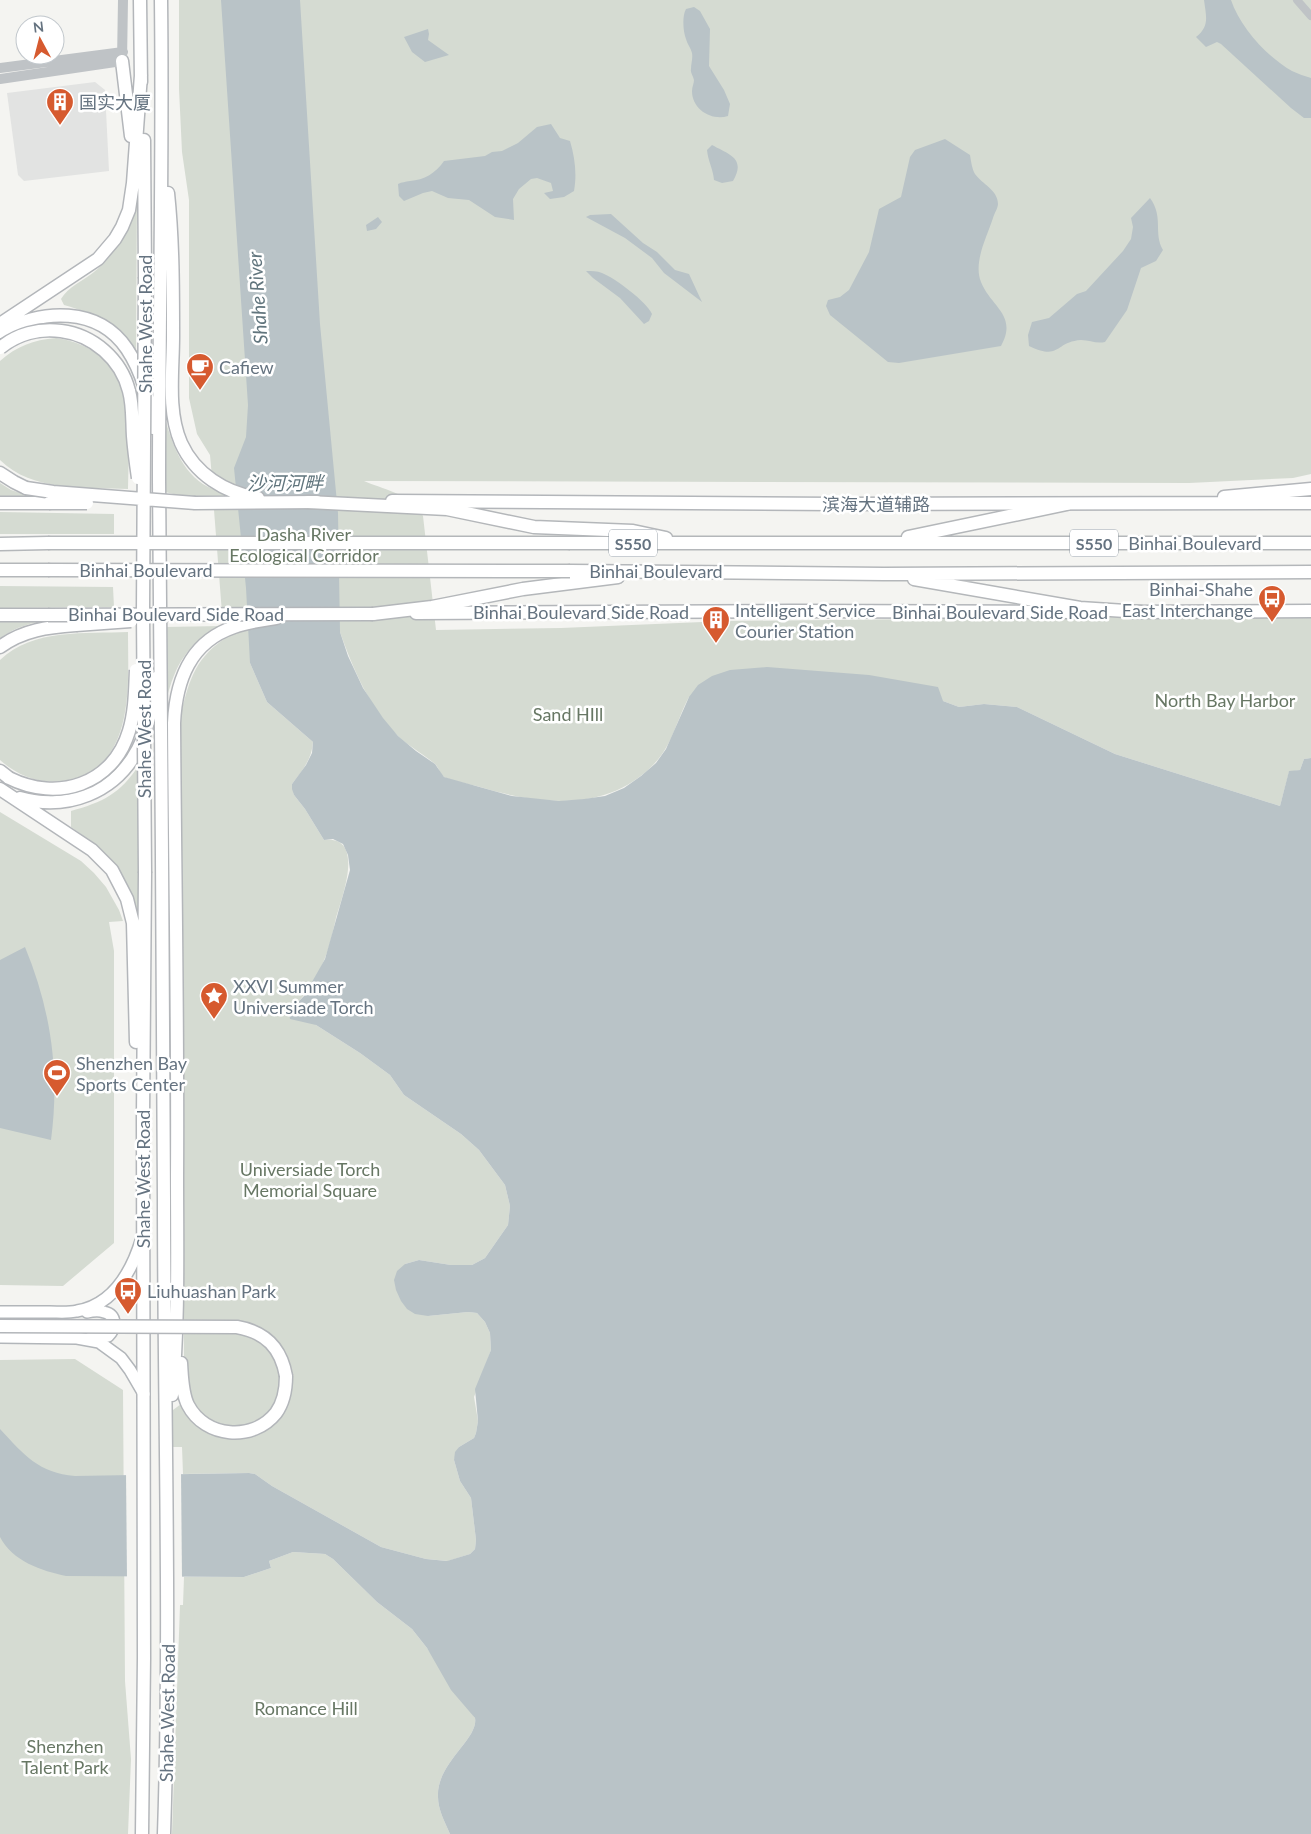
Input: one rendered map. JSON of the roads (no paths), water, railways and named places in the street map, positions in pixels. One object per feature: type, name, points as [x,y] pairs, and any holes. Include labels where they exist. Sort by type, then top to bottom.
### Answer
[{"type":"main road","name":"Shahe West Road","points":[[140,0],[145,277],[144,1592],[142,1834]]},
{"type":"main road","points":[[161,0],[162,130],[172,231],[166,278],[174,418],[181,443],[188,456],[207,476],[233,492],[251,497],[308,502],[447,509],[529,526],[633,530],[696,543]]},
{"type":"main road","points":[[123,56],[133,184]]},
{"type":"main road","points":[[0,333],[8,322],[98,259],[118,233],[129,210],[133,184],[141,75]]},
{"type":"main road","name":"Shahe West Road","points":[[164,1834],[168,1591],[164,1336],[164,979],[159,478],[160,313],[166,278]]},
{"type":"main road","points":[[8,322],[68,315],[86,318],[103,326],[116,336],[127,348],[138,368],[148,400],[159,478]]},
{"type":"main road","points":[[0,348],[16,338],[29,333],[55,330],[82,336],[104,350],[114,360],[126,380],[130,392],[144,536]]},
{"type":"main road","points":[[0,473],[26,488],[53,492],[195,503]]},
{"type":"main road","points":[[1178,504],[1246,494],[1311,489]]},
{"type":"main road","name":"滨海大道辅路","points":[[308,502],[428,500],[1178,504]]},
{"type":"main road","points":[[0,503],[308,502]]},
{"type":"main road","points":[[1178,504],[1311,503]]},
{"type":"main road","points":[[877,543],[1067,504]]},
{"type":"main road","name":"Binhai Boulevard","points":[[0,544],[1311,543]]},
{"type":"main road","name":"Binhai Boulevard","points":[[0,570],[570,577],[675,570],[884,574],[1311,572]]},
{"type":"main road","points":[[884,574],[1066,606],[1140,612]]},
{"type":"main road","points":[[373,614],[432,607],[523,589],[570,577]]},
{"type":"main road","points":[[1275,611],[1311,607]]},
{"type":"main road","name":"Binhai Boulevard Side Road","points":[[0,615],[782,611],[1311,611]]},
{"type":"main road","points":[[4,775],[22,784],[36,788],[65,789],[77,786],[96,776],[116,757],[125,743],[133,718],[144,613]]},
{"type":"main road","points":[[0,647],[22,634],[56,626],[122,623],[188,614]]},
{"type":"main road","points":[[167,1458],[176,1328],[178,1078],[174,723],[176,700],[181,677],[191,660],[214,637],[233,627],[277,617],[308,614]]},
{"type":"main road","points":[[3,791],[21,798],[47,803],[64,802],[97,792],[112,782],[125,769],[139,748],[145,729],[154,690],[161,622]]},
{"type":"main road","points":[[3,791],[92,850],[112,870],[127,899],[133,924],[135,1037],[143,1117]]},
{"type":"main road","points":[[164,979],[178,1078]]},
{"type":"main road","points":[[75,1312],[93,1306],[117,1289],[132,1264],[143,1234]]},
{"type":"main road","points":[[0,1312],[105,1312],[113,1318],[114,1325],[111,1334],[105,1337],[0,1337]]},
{"type":"main road","points":[[0,1326],[237,1327],[260,1335],[274,1346],[282,1359],[286,1376],[284,1395],[276,1412],[264,1423],[246,1431],[237,1432],[211,1428],[198,1418],[186,1400],[176,1328]]},
{"type":"main road","points":[[77,1338],[99,1342],[114,1352],[130,1370],[144,1394]]},
{"type":"street","points":[[123,0],[123,56]]},
{"type":"street","points":[[1297,0],[1311,16]]},
{"type":"street","points":[[0,68],[123,56]]},
{"type":"street","points":[[0,78],[123,56]]},
{"type":"water","points":[[221,0],[300,0],[320,324],[338,513],[340,632],[348,656],[363,688],[383,718],[398,736],[435,764],[444,777],[512,796],[559,801],[605,796],[624,788],[656,763],[666,749],[689,697],[698,685],[712,676],[730,670],[767,667],[869,675],[938,687],[943,701],[959,707],[984,704],[1017,707],[1115,754],[1280,806],[1289,771],[1300,770],[1304,759],[1311,758],[1311,1834],[450,1834],[439,1807],[439,1785],[450,1763],[471,1734],[475,1718],[451,1690],[427,1648],[412,1629],[377,1602],[333,1559],[325,1554],[293,1552],[269,1561],[271,1568],[244,1577],[66,1576],[38,1568],[20,1559],[12,1553],[0,1537],[0,1429],[33,1461],[42,1467],[62,1474],[75,1476],[255,1474],[272,1486],[381,1547],[426,1559],[447,1561],[470,1554],[475,1549],[476,1540],[471,1498],[460,1481],[454,1460],[455,1452],[459,1447],[474,1438],[476,1433],[478,1421],[475,1389],[491,1350],[490,1333],[485,1322],[477,1313],[468,1312],[428,1316],[415,1314],[407,1309],[401,1301],[394,1280],[397,1271],[405,1264],[419,1260],[451,1265],[472,1265],[485,1258],[508,1225],[510,1206],[505,1185],[479,1150],[461,1134],[404,1095],[390,1075],[316,1025],[290,1019],[288,1008],[296,1004],[304,996],[325,959],[350,870],[348,855],[343,844],[333,839],[324,840],[292,789],[292,784],[312,753],[313,742],[267,702],[250,663],[246,588],[234,468],[246,437],[248,405]]},
{"type":"water","points":[[1204,0],[1231,0],[1241,21],[1264,50],[1292,71],[1311,78],[1311,118],[1304,118],[1291,108],[1221,44],[1217,42],[1206,47],[1196,37],[1205,25]]},
{"type":"water","points":[[694,7],[700,11],[710,29],[709,66],[724,90],[730,104],[728,116],[716,117],[704,112],[695,104],[693,98],[692,53],[687,43],[683,24],[686,9]]},
{"type":"water","points":[[428,29],[428,40],[449,55],[425,62],[412,52],[404,37]]},
{"type":"water","points":[[551,124],[560,138],[570,141],[573,154],[575,172],[574,191],[564,197],[550,199],[544,193],[553,191],[551,183],[537,178],[531,179],[519,189],[513,199],[514,220],[495,217],[469,200],[448,198],[432,191],[404,201],[399,196],[398,184],[425,177],[437,169],[444,161],[485,156],[492,152],[502,151],[518,143],[537,127]]},
{"type":"water","points":[[945,139],[970,155],[975,174],[993,191],[997,199],[998,204],[984,241],[979,274],[985,291],[1005,319],[1005,335],[1001,346],[899,363],[888,362],[830,315],[826,306],[828,300],[840,297],[849,290],[869,252],[879,209],[901,197],[910,157],[915,150]]},
{"type":"water","points":[[712,145],[730,155],[737,162],[737,173],[733,181],[722,183],[714,180],[707,150]]},
{"type":"water","points":[[1150,198],[1157,212],[1160,244],[1163,250],[1156,261],[1141,268],[1127,310],[1105,342],[1072,341],[1047,352],[1029,346],[1028,335],[1032,322],[1049,318],[1077,294],[1086,291],[1123,251],[1131,239],[1133,227],[1131,218]]},
{"type":"water","points":[[611,214],[643,243],[657,252],[675,270],[689,274],[702,302],[664,273],[652,258],[625,238],[586,217],[590,215]]},
{"type":"water","points":[[378,217],[382,222],[376,229],[367,231],[366,225]]},
{"type":"water","points":[[586,271],[602,273],[630,291],[649,309],[652,314],[649,321],[644,324],[620,298]]},
{"type":"water","points":[[25,947],[41,994],[51,1042],[54,1066],[54,1115],[51,1140],[0,1128],[0,960]]},
{"type":"place","name":"国实大厦","points":[[60,126]]},
{"type":"place","name":"Cafiew","points":[[200,391]]},
{"type":"place","name":"Binhai-Shahe East Interchange","points":[[1272,623]]},
{"type":"place","name":"Intelligent Service Courier Station","points":[[716,644]]},
{"type":"place","name":"XXVI Summer Universiade Torch","points":[[214,1020]]},
{"type":"place","name":"Shenzhen Bay Sports Center","points":[[57,1097]]},
{"type":"place","name":"Liuhuashan Park","points":[[128,1315]]},
{"type":"water label","name":"Shahe River","points":[[257,298]]},
{"type":"water label","name":"沙河河畔","points":[[285,482]]},
{"type":"park label","name":"Dasha River Ecological Corridor","points":[[304,544]]},
{"type":"park label","name":"North Bay Harbor","points":[[1225,700]]},
{"type":"park label","name":"Sand HIll","points":[[568,714]]},
{"type":"park label","name":"Universiade Torch Memorial Square","points":[[310,1179]]},
{"type":"park label","name":"Romance Hill","points":[[306,1708]]},
{"type":"park label","name":"Shenzhen Talent Park","points":[[65,1756]]}]
